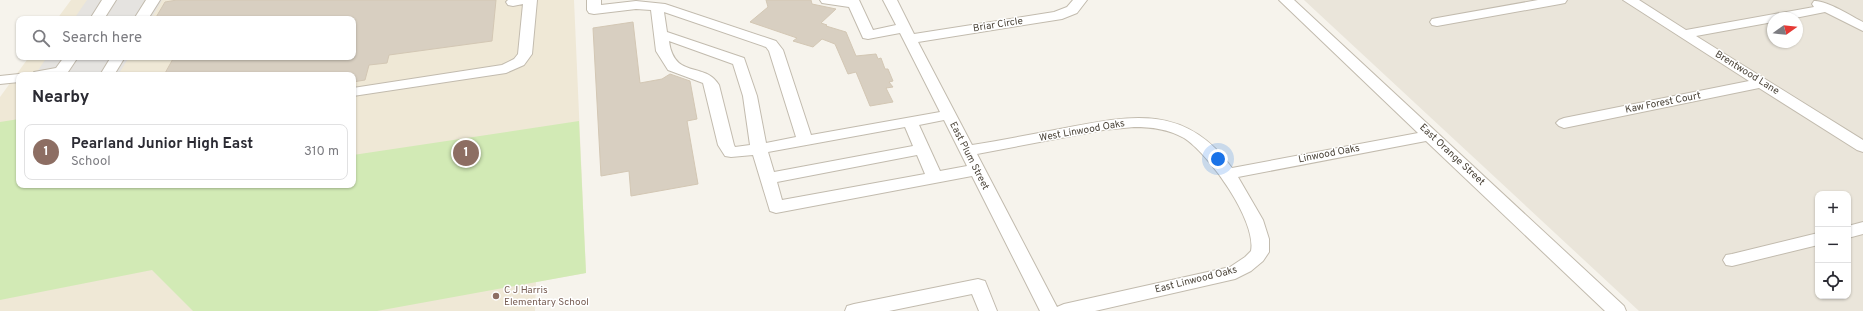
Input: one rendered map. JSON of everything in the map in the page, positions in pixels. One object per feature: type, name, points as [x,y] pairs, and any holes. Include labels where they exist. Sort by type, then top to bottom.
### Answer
[{"type":"street","points":[[99,16],[109,0]]},
{"type":"street","points":[[143,16],[153,0]]},
{"type":"street","points":[[356,92],[506,69],[519,62],[525,54],[530,0]]},
{"type":"street","points":[[594,0],[594,10],[635,2],[665,5],[771,44],[776,50],[805,141]]},
{"type":"street","points":[[827,0],[853,2]]},
{"type":"street","name":"East Plum Street","points":[[890,0],[1049,311]]},
{"type":"street","name":"Briar Circle","points":[[853,2],[868,35],[907,34],[1057,16],[1072,10],[1080,0]]},
{"type":"street","name":"East Orange Street","points":[[1286,0],[1617,311]]},
{"type":"street","points":[[1437,22],[1560,0]]},
{"type":"street","name":"Brentwood Lane","points":[[1630,0],[1863,147]]},
{"type":"street","points":[[1812,0],[1863,27]]},
{"type":"street","points":[[665,5],[661,34],[663,51],[673,67],[709,80],[712,85],[726,145],[731,152],[759,149],[911,123],[948,115]]},
{"type":"street","points":[[1684,34],[1828,8]]},
{"type":"street","points":[[661,34],[739,61],[750,96],[759,149],[769,178],[776,207],[976,170]]},
{"type":"street","points":[[61,72],[69,60]]},
{"type":"street","points":[[109,72],[116,60]]},
{"type":"street","points":[[0,80],[16,78]]},
{"type":"street","name":"Kaw Forest Court","points":[[1564,123],[1762,83]]},
{"type":"street","points":[[911,123],[934,177]]},
{"type":"street","name":"West Linwood Oaks","points":[[966,151],[1122,123],[1156,123],[1178,129],[1191,136],[1206,148],[1227,174]]},
{"type":"street","name":"Linwood Oaks","points":[[1227,174],[1430,135]]},
{"type":"street","points":[[769,178],[922,149]]},
{"type":"street","name":"East Linwood Oaks","points":[[1064,311],[1235,272],[1250,264],[1260,254],[1262,239],[1247,205],[1227,174]]},
{"type":"street","points":[[1851,231],[1863,228]]},
{"type":"street","points":[[1732,260],[1815,240]]},
{"type":"street","points":[[854,311],[978,286],[988,311]]},
{"type":"shaded area","points":[[71,0],[574,0],[586,273],[536,282],[535,311],[0,311],[0,97],[16,75],[16,188],[356,188],[356,72],[18,72],[27,60],[356,60],[356,16],[59,16]]},
{"type":"shaded area","points":[[87,0],[162,0],[153,16],[76,16]]},
{"type":"shaded area","points":[[1304,0],[1863,0],[1863,311],[1639,311]]},
{"type":"shaded area","points":[[45,60],[127,60],[120,72],[37,72]]},
{"type":"green space","points":[[16,119],[16,188],[356,188],[356,155],[579,121],[586,273],[377,311],[193,311],[152,270],[0,300],[0,122]]},
{"type":"building","points":[[177,0],[496,0],[492,41],[389,55],[387,63],[369,65],[365,80],[356,82],[356,72],[166,72],[172,60],[356,60],[356,16],[157,16],[165,2]]},
{"type":"building","points":[[766,0],[811,0],[812,4],[836,9],[821,23],[846,32],[856,56],[876,54],[878,59],[881,58],[885,69],[888,69],[893,81],[889,82],[893,87],[886,88],[893,102],[870,106],[856,72],[848,74],[835,44],[822,39],[813,47],[793,41],[797,38],[750,22],[768,7]]},
{"type":"building","points":[[633,22],[640,83],[662,79],[670,74],[690,81],[697,119],[687,121],[698,184],[631,196],[629,171],[601,176],[593,28]]},
{"type":"place","name":"Pearland Junior High East","points":[[466,153]]},
{"type":"place","name":"C J Harris Elementary School","points":[[496,296]]}]
